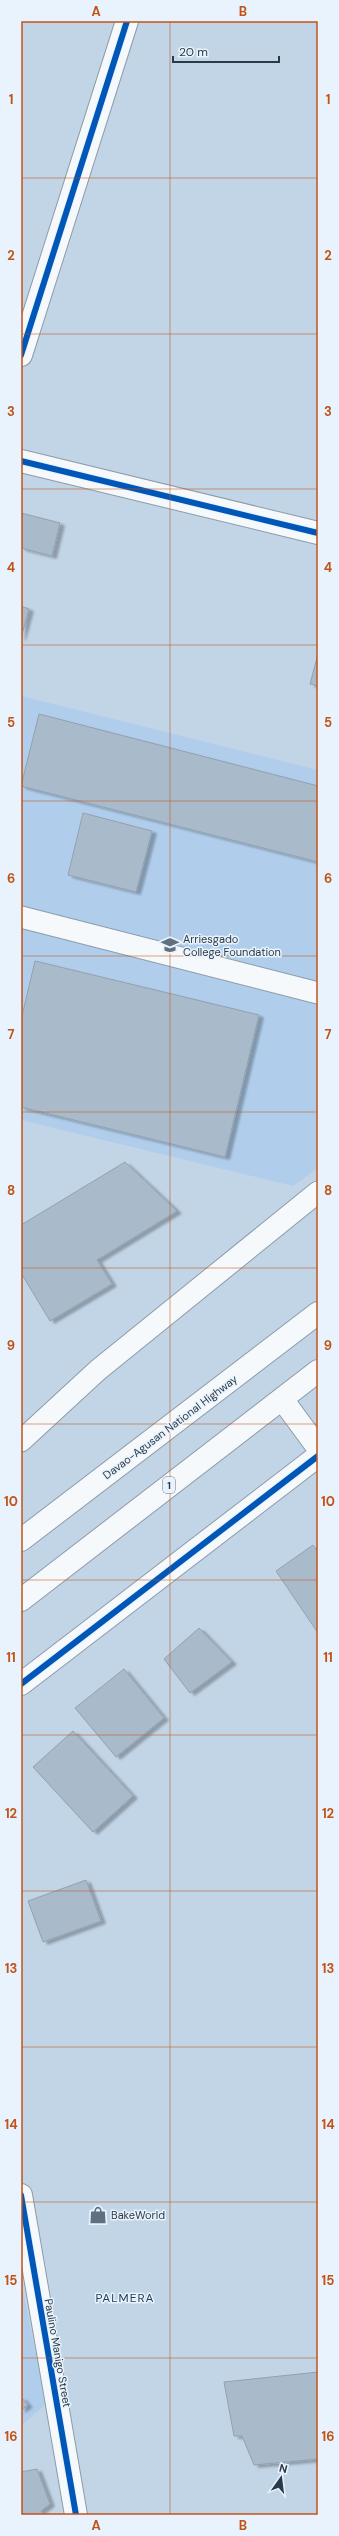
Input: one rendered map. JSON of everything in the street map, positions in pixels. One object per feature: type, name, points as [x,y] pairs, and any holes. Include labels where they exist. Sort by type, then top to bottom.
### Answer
[{"type":"main road","points":[[21,355],[127,21]]},
{"type":"main road","points":[[21,461],[318,533]]},
{"type":"main road","name":"Davao-Agusan National Highway","points":[[21,1540],[318,1313]]},
{"type":"main road","name":"1","points":[[21,1600],[318,1371]]},
{"type":"main road","points":[[282,1399],[318,1448]]},
{"type":"main road","points":[[21,1684],[318,1456]]},
{"type":"main road","name":"Paulino Manigo Street","points":[[21,2195],[76,2515]]},
{"type":"lane","points":[[21,917],[318,993]]},
{"type":"lane","points":[[21,1441],[98,1370],[318,1192]]},
{"type":"shaded area","name":"Arriesgado College Foundation","points":[[21,696],[318,770],[318,1168],[293,1186],[21,1120]]},
{"type":"shaded area","points":[[21,2281],[46,2404],[21,2426]]},
{"type":"building","points":[[21,513],[60,523],[52,556],[21,548]]},
{"type":"building","points":[[21,606],[29,609],[21,638]]},
{"type":"building","points":[[318,654],[318,686],[310,684]]},
{"type":"building","points":[[39,714],[318,786],[318,862],[21,786]]},
{"type":"building","points":[[83,813],[152,831],[136,892],[68,875]]},
{"type":"building","points":[[35,961],[259,1015],[225,1157],[21,1107],[21,1020]]},
{"type":"building","points":[[125,1162],[177,1211],[97,1260],[112,1284],[50,1321],[21,1273],[21,1225]]},
{"type":"building","points":[[313,1545],[318,1552],[318,1633],[276,1571]]},
{"type":"building","points":[[199,1628],[232,1662],[190,1693],[164,1659]]},
{"type":"building","points":[[124,1669],[164,1718],[116,1757],[75,1708]]},
{"type":"building","points":[[73,1731],[133,1796],[93,1832],[33,1767]]},
{"type":"building","points":[[86,1880],[101,1921],[43,1942],[28,1901]]},
{"type":"building","points":[[318,2372],[318,2459],[254,2465],[242,2436],[234,2436],[224,2382]]},
{"type":"building","points":[[21,2397],[28,2405],[21,2410]]},
{"type":"building","points":[[37,2469],[50,2504],[41,2511],[43,2515],[21,2515],[21,2472]]},
{"type":"cycle path","points":[[21,355],[127,21]]},
{"type":"cycle path","points":[[21,461],[318,533]]},
{"type":"cycle path","points":[[21,1684],[318,1456]]},
{"type":"cycle path","points":[[21,2195],[76,2515]]},
{"type":"place","name":"Arriesgado College Foundation","points":[[170,945]]},
{"type":"place","name":"BakeWorld","points":[[98,2215]]},
{"type":"district","name":"PALMERA","points":[[125,2298]]}]
